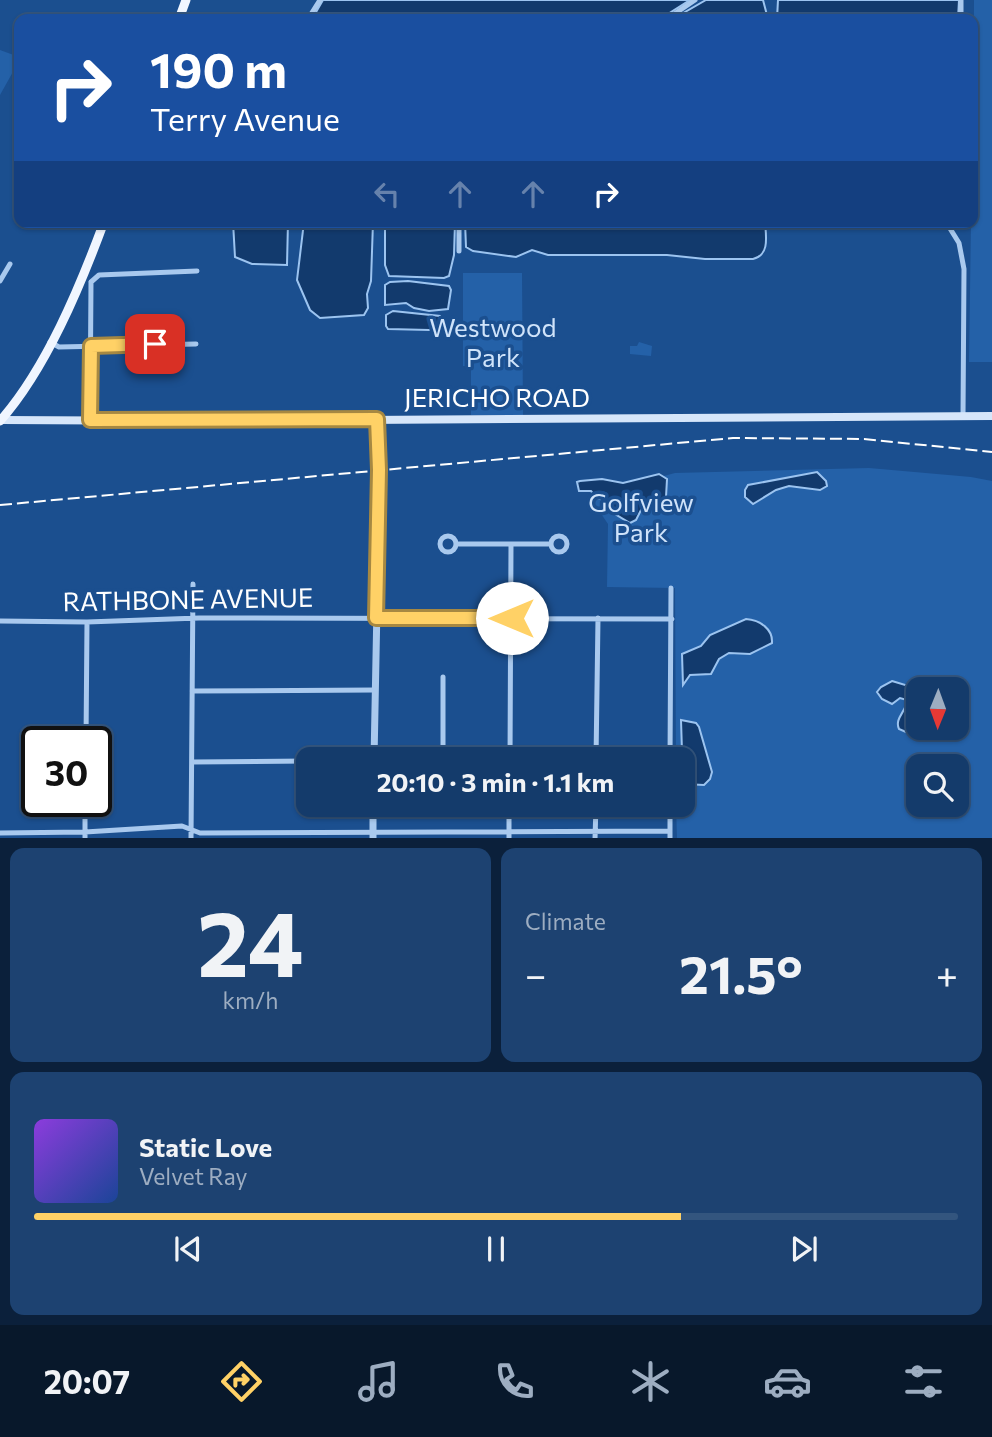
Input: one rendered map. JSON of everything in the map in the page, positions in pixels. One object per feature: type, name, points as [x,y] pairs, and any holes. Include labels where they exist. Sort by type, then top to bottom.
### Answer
[{"type":"main road","points":[[1,420],[30,379],[87,279],[102,228]]},
{"type":"main road","name":"JERICHO ROAD","points":[[1,420],[992,416]]},
{"type":"street","points":[[674,14],[695,0]]},
{"type":"street","points":[[459,228],[459,251]]},
{"type":"street","points":[[950,228],[959,243],[964,269],[963,416]]},
{"type":"street","points":[[0,281],[10,264]]},
{"type":"street","points":[[90,420],[91,346],[87,279],[99,275],[197,271]]},
{"type":"street","points":[[50,342],[59,347],[196,344]]},
{"type":"street","points":[[374,747],[379,470],[377,419]]},
{"type":"street","points":[[456,544],[551,544]]},
{"type":"street","points":[[510,747],[511,544]]},
{"type":"street","points":[[191,838],[193,584]]},
{"type":"street","points":[[670,747],[671,588]]},
{"type":"street","name":"RATHBONE AVENUE","points":[[0,621],[87,622],[192,618],[672,619]]},
{"type":"street","points":[[596,747],[598,618]]},
{"type":"street","points":[[86,726],[87,622]]},
{"type":"street","points":[[443,677],[443,747]]},
{"type":"street","points":[[192,691],[375,690]]},
{"type":"street","points":[[192,762],[296,761]]},
{"type":"street","points":[[85,817],[85,835]]},
{"type":"street","points":[[373,817],[373,836]]},
{"type":"street","points":[[509,817],[509,838]]},
{"type":"street","points":[[595,838],[596,817]]},
{"type":"street","points":[[670,817],[670,838]]},
{"type":"street","points":[[0,833],[85,835],[182,826],[200,833],[373,836],[509,831],[670,831]]},
{"type":"green space","points":[[974,0],[992,0],[992,362],[969,362],[971,228],[978,228],[978,14],[974,14]]},
{"type":"green space","points":[[0,50],[14,55],[14,70],[0,95]]},
{"type":"green space","name":"Westwood Park","points":[[463,273],[522,273],[523,415],[471,415],[471,366],[463,366]]},
{"type":"green space","points":[[639,342],[652,346],[651,356],[630,354],[630,346],[637,346]]},
{"type":"green space","name":"Golfview Park","points":[[869,468],[992,481],[992,838],[677,838],[676,817],[695,817],[695,747],[676,747],[675,588],[607,587],[608,524],[589,496],[675,473]]},
{"type":"shaded area","points":[[323,0],[690,0],[668,14],[315,14]]},
{"type":"shaded area","points":[[706,0],[763,0],[767,14],[682,14]]},
{"type":"shaded area","points":[[778,0],[959,0],[958,14],[777,14]]},
{"type":"shaded area","points":[[233,228],[288,228],[287,265],[252,264],[235,257]]},
{"type":"shaded area","points":[[303,228],[373,228],[371,281],[367,294],[368,308],[364,315],[320,318],[310,310],[297,280]]},
{"type":"shaded area","points":[[385,228],[455,228],[454,255],[449,276],[389,276],[385,265]]},
{"type":"shaded area","points":[[465,228],[765,228],[766,239],[762,254],[753,259],[705,259],[667,255],[548,255],[532,250],[516,257],[473,251],[466,247]]},
{"type":"shaded area","points":[[408,281],[449,286],[451,290],[448,309],[429,311],[406,303],[385,305],[385,285]]},
{"type":"shaded area","points":[[393,311],[440,316],[442,326],[429,330],[388,329],[386,315]]},
{"type":"shaded area","points":[[817,472],[827,486],[820,490],[789,486],[776,490],[753,504],[745,497],[748,485]]},
{"type":"shaded area","points":[[659,474],[667,479],[666,497],[659,503],[643,506],[636,520],[630,523],[610,511],[604,500],[597,498],[591,491],[579,491],[577,482],[602,479],[623,483]]},
{"type":"shaded area","points":[[746,619],[765,626],[772,643],[750,654],[729,653],[719,659],[711,674],[690,675],[683,685],[682,654],[701,646],[710,635]]},
{"type":"shaded area","points":[[892,681],[906,685],[906,700],[900,698],[892,704],[882,699],[877,692]]},
{"type":"shaded area","points":[[906,704],[906,732],[899,729],[898,725]]},
{"type":"shaded area","points":[[681,720],[696,723],[712,772],[704,785],[695,785],[695,747],[682,747]]},
{"type":"railway","points":[[0,505],[733,438],[864,439],[992,452]]},
{"type":"route","points":[[155,344],[91,346],[90,420],[377,419],[379,470],[376,618],[512,618]]}]
